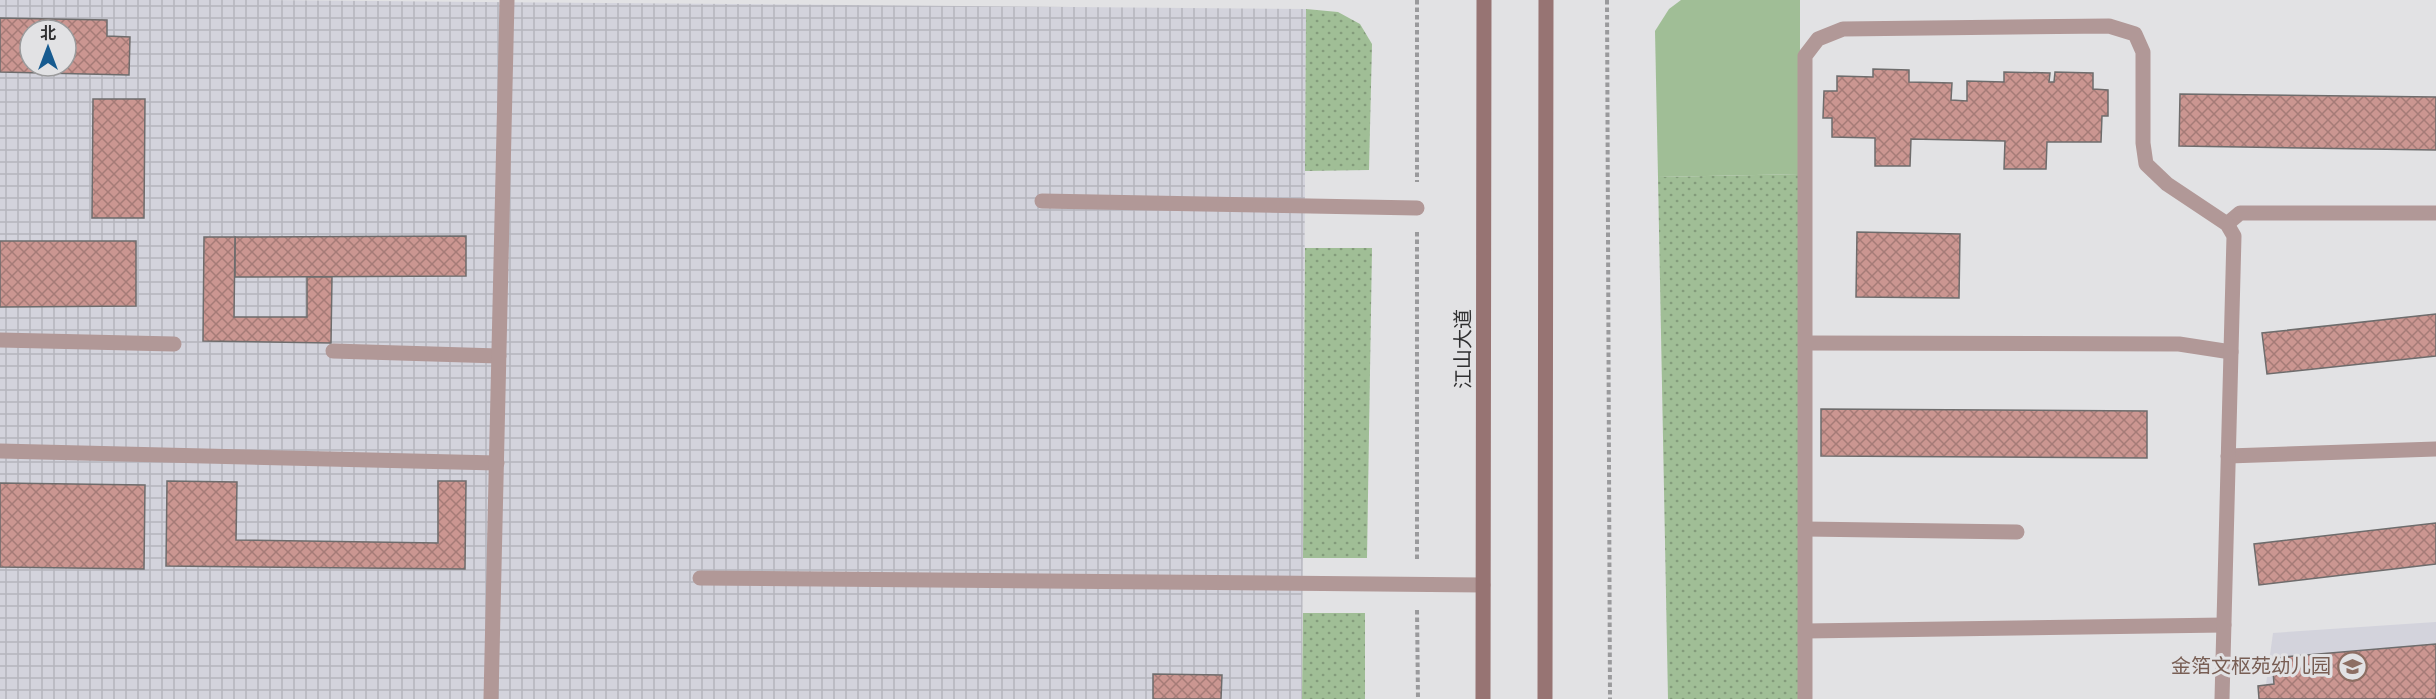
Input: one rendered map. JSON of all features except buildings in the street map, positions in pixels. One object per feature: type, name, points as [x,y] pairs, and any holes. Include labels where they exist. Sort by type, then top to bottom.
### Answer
[{"type":"main road","name":"江山大道","points":[[1483,699],[1484,0]]},
{"type":"main road","points":[[1545,699],[1546,0]]},
{"type":"street","points":[[491,699],[507,0]]},
{"type":"street","points":[[1805,699],[1805,56],[1818,39],[1843,29],[2109,26],[2135,34],[2143,52],[2143,143],[2146,164],[2167,184],[2227,224],[2234,236],[2222,699]]},
{"type":"street","points":[[1042,201],[1417,208]]},
{"type":"street","points":[[2227,224],[2240,213],[2436,213]]},
{"type":"street","points":[[0,340],[174,344]]},
{"type":"street","points":[[1806,343],[2179,344],[2231,352]]},
{"type":"street","points":[[333,351],[499,356]]},
{"type":"street","points":[[2228,456],[2436,449]]},
{"type":"street","points":[[0,451],[497,463]]},
{"type":"street","points":[[1805,529],[2017,532]]},
{"type":"street","points":[[700,578],[1483,585]]},
{"type":"street","points":[[1805,631],[2224,625]]},
{"type":"path","points":[[1417,0],[1418,699]]},
{"type":"path","points":[[1607,0],[1610,699]]},
{"type":"shaded area","points":[[0,0],[1306,9],[1302,699],[0,699]]},
{"type":"shaded area","name":"金箔文枢苑幼儿园","points":[[2436,622],[2436,699],[2264,699],[2273,633]]},
{"type":"green space","points":[[1681,0],[1800,0],[1800,174],[1658,177],[1655,31],[1669,9]]},
{"type":"green space","points":[[1306,9],[1338,12],[1360,24],[1372,44],[1369,170],[1305,171]]},
{"type":"green space","points":[[1800,174],[1803,699],[1668,699],[1658,177]]},
{"type":"green space","points":[[1305,248],[1372,248],[1367,558],[1303,558]]},
{"type":"green space","points":[[1303,613],[1365,613],[1365,699],[1302,699]]},
{"type":"place","name":"金箔文枢苑幼儿园","points":[[2352,666]]}]
